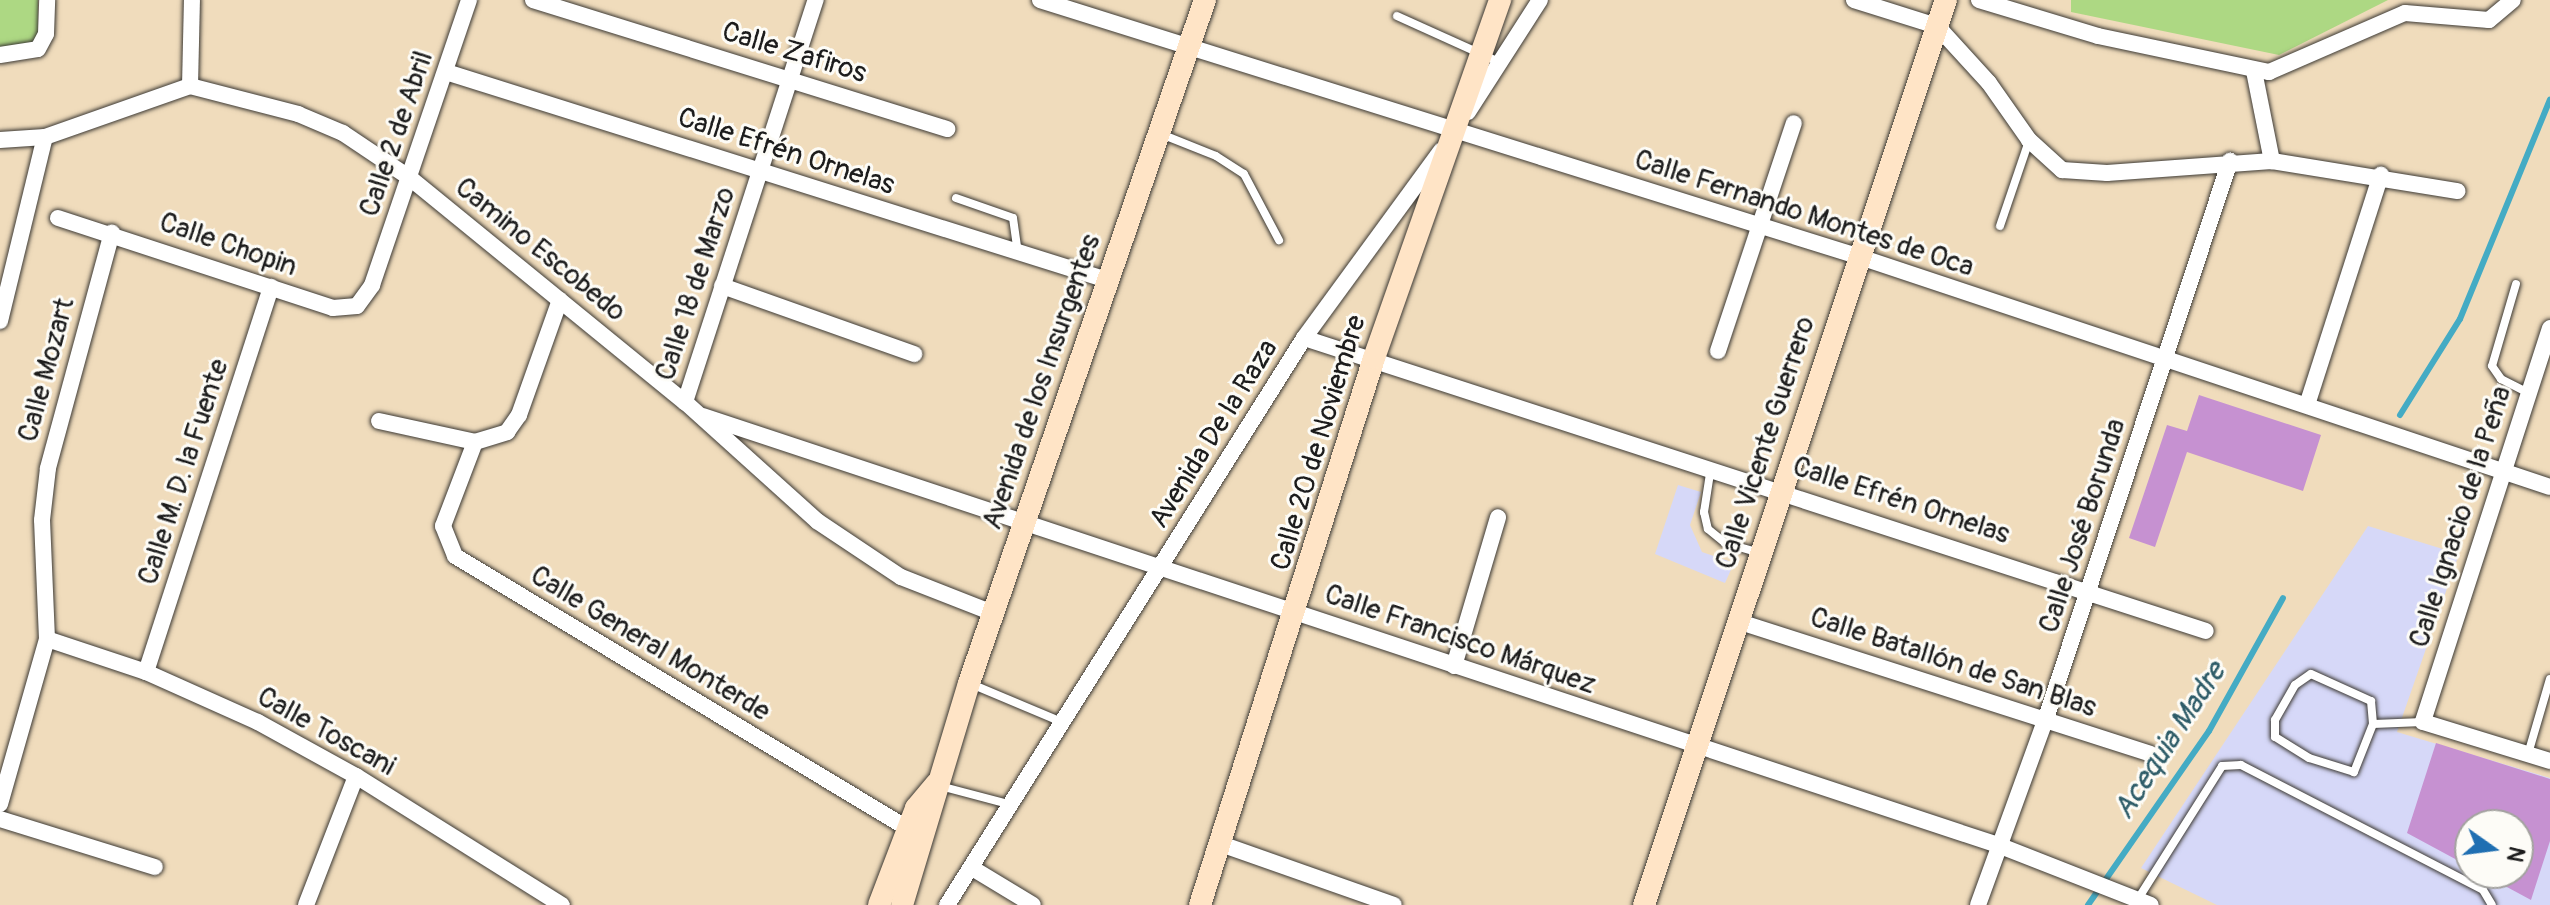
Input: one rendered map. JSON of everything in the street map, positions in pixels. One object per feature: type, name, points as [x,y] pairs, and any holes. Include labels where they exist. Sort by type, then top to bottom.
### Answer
[{"type":"main road","name":"Avenida de los Insurgentes","points":[[916,834],[936,784],[1205,0]]},
{"type":"main road","name":"Calle 20 de Noviembre","points":[[1200,905],[1297,611],[1374,358],[1456,131],[1491,57],[1500,0]]},
{"type":"main road","name":"Calle Vicente Guerrero","points":[[1644,905],[1740,622],[1857,256],[1946,0]]},
{"type":"main road","points":[[879,905],[916,834]]},
{"type":"main road","points":[[902,905],[916,834]]},
{"type":"street","points":[[0,55],[38,49],[46,34],[47,0]]},
{"type":"street","points":[[0,140],[45,137],[190,86],[192,0]]},
{"type":"street","name":"Calle 2 de Abril","points":[[372,285],[469,0]]},
{"type":"street","name":"Calle Zafiros","points":[[533,0],[947,129]]},
{"type":"street","name":"Calle 18 de Marzo","points":[[685,402],[816,0]]},
{"type":"street","name":"Calle Fernando Montes de Oca","points":[[1040,0],[1188,49],[1857,256],[2550,487]]},
{"type":"street","points":[[1491,57],[1540,0]]},
{"type":"street","points":[[1854,0],[1937,26],[1989,83],[2029,140],[2050,163],[2077,173],[2230,161],[2272,161],[2381,175],[2458,191]]},
{"type":"street","points":[[1979,0],[2098,36],[2254,71],[2287,68],[2407,6],[2489,20],[2513,0]]},
{"type":"street","points":[[2254,71],[2272,161]]},
{"type":"street","name":"Calle Efrén Ornelas","points":[[446,72],[1018,255],[1110,281]]},
{"type":"street","name":"Camino Escobedo","points":[[190,86],[321,122],[410,178],[703,416],[817,521],[901,577],[993,613]]},
{"type":"street","points":[[1718,351],[1794,123]]},
{"type":"street","name":"Avenida De la Raza","points":[[947,905],[1162,570],[1304,338],[1456,131]]},
{"type":"street","points":[[0,321],[45,137]]},
{"type":"street","name":"Calle José Borunda","points":[[1978,905],[2045,721],[2230,161]]},
{"type":"street","points":[[2307,405],[2381,175]]},
{"type":"street","name":"Calle Chopin","points":[[58,218],[271,287],[347,308],[366,299],[372,285]]},
{"type":"street","name":"Calle Mozart","points":[[0,804],[47,639],[42,520],[48,468],[112,233]]},
{"type":"street","points":[[722,286],[914,354]]},
{"type":"street","name":"Calle M. D. la Fuente","points":[[146,672],[271,287]]},
{"type":"street","points":[[379,421],[475,442],[496,437],[514,425],[560,300]]},
{"type":"street","name":"Calle Ignacio de la Peña","points":[[2423,722],[2501,471],[2550,328]]},
{"type":"street","name":"Calle Efrén Ornelas","points":[[1304,338],[1783,490],[2206,631]]},
{"type":"street","name":"Calle Francisco Márquez","points":[[703,416],[1024,525],[1297,611],[1696,748],[1998,845],[2072,871],[2145,902]]},
{"type":"street","name":"Calle General Monterde","points":[[475,442],[443,526],[455,556],[916,834]]},
{"type":"street","points":[[1454,666],[1498,517]]},
{"type":"street","name":"Calle Batallón de San Blas","points":[[1740,622],[2150,754]]},
{"type":"street","name":"Calle Toscani","points":[[47,639],[146,672],[258,722],[356,776],[562,905]]},
{"type":"street","points":[[2423,722],[2550,761]]},
{"type":"street","points":[[306,905],[356,776]]},
{"type":"street","points":[[0,819],[155,867]]},
{"type":"street","points":[[1221,844],[1394,905]]},
{"type":"street","points":[[972,868],[1033,905]]},
{"type":"lane","points":[[1397,16],[1491,57]]},
{"type":"lane","points":[[1160,134],[1216,156],[1244,174],[1279,240]]},
{"type":"lane","points":[[2000,226],[2029,140]]},
{"type":"lane","points":[[956,198],[1013,218],[1018,255]]},
{"type":"lane","points":[[2516,284],[2492,366],[2501,379],[2528,393]]},
{"type":"lane","points":[[1711,467],[1704,512],[1708,529],[1725,543],[1762,553]]},
{"type":"lane","points":[[2311,674],[2366,697],[2373,724],[2360,765],[2347,773],[2281,743],[2272,728],[2295,685],[2311,674]]},
{"type":"lane","points":[[2528,755],[2550,679]]},
{"type":"lane","points":[[969,683],[1064,723]]},
{"type":"lane","points":[[2373,724],[2423,722]]},
{"type":"lane","points":[[2145,902],[2222,766],[2241,765],[2483,890],[2492,905]]},
{"type":"lane","points":[[936,784],[1013,805]]},
{"type":"shaded area","points":[[1678,485],[1701,492],[1690,525],[1702,552],[1734,563],[1725,583],[1655,554]]},
{"type":"shaded area","points":[[2368,526],[2459,554],[2397,732],[2550,778],[2550,905],[2217,905],[2141,868]]},
{"type":"green space","points":[[0,0],[38,0],[38,54],[0,54]]},
{"type":"green space","points":[[2071,0],[2388,0],[2279,55],[2071,12]]},
{"type":"building","points":[[2199,395],[2321,435],[2303,491],[2187,452],[2155,547],[2129,538],[2167,425],[2187,431]]},
{"type":"building","points":[[2436,743],[2550,779],[2550,841],[2531,900],[2511,889],[2534,889],[2534,809],[2454,809],[2454,858],[2407,833]]},
{"type":"waterway","name":"Acequia Madre","points":[[2400,415],[2460,319],[2550,100]]},
{"type":"waterway","name":"Acequia Madre","points":[[2088,905],[2209,731],[2283,598]]}]
